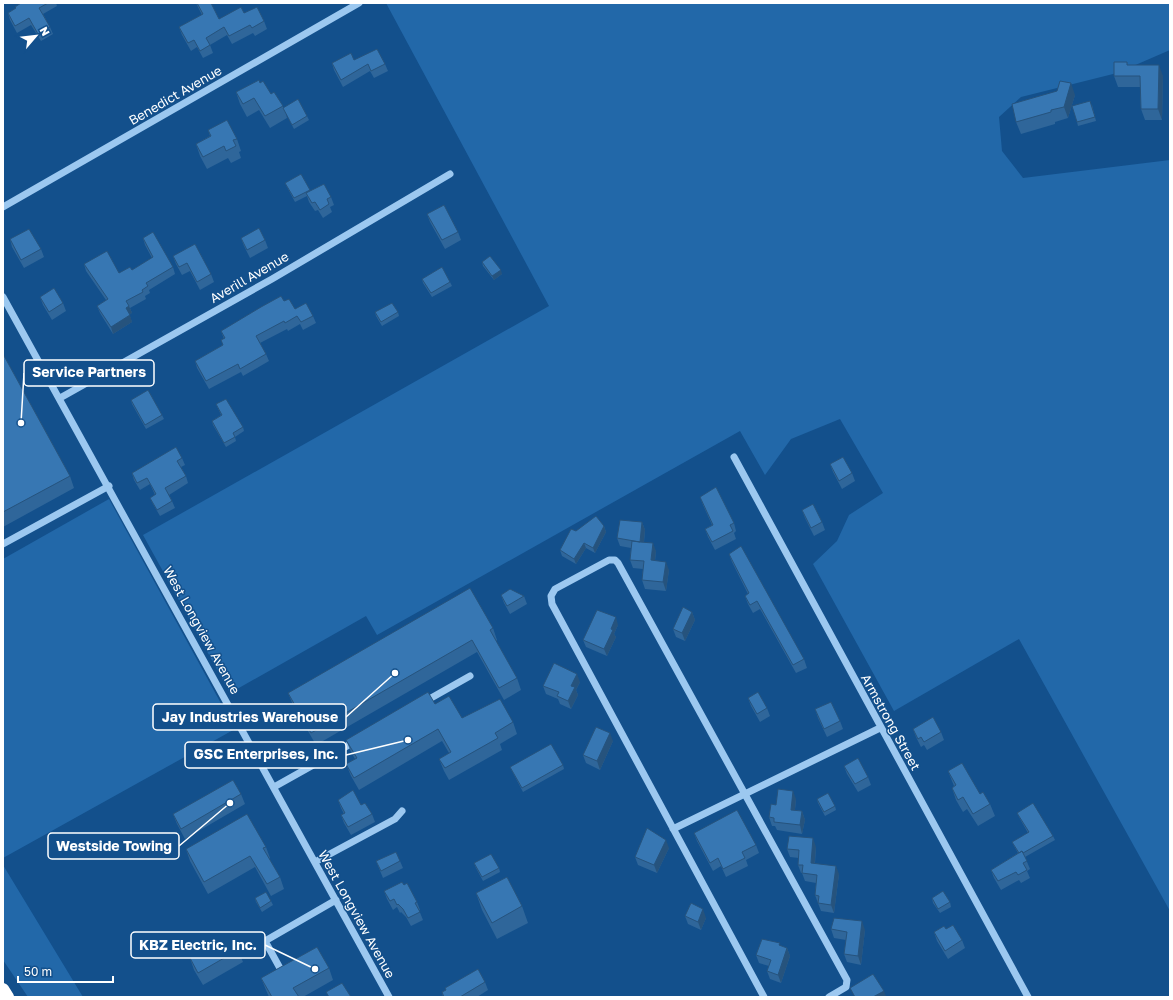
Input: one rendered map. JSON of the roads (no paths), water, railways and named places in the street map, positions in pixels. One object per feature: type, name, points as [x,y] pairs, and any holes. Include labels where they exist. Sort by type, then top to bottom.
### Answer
[{"type":"highway","points":[[3,989],[8,997]]},
{"type":"street","name":"Benedict Avenue","points":[[3,207],[359,3]]},
{"type":"street","name":"Averill Avenue","points":[[60,398],[272,278],[450,174]]},
{"type":"street","name":"West Longview Avenue","points":[[3,297],[109,486],[390,997]]},
{"type":"street","name":"Armstrong Street","points":[[734,457],[880,728],[1028,997]]},
{"type":"street","points":[[3,544],[109,486]]},
{"type":"street","points":[[764,997],[552,604],[551,596],[555,589],[609,560],[615,560],[618,563],[847,980],[846,987],[828,997]]},
{"type":"street","points":[[416,706],[470,676]]},
{"type":"street","points":[[673,829],[880,728]]},
{"type":"street","points":[[274,787],[362,737]]},
{"type":"street","points":[[315,862],[395,819],[402,811]]},
{"type":"street","points":[[281,970],[265,941],[336,900]]},
{"type":"place","name":"Service Partners","points":[[21,423]]},
{"type":"place","name":"Jay Industries Warehouse","points":[[395,673]]},
{"type":"place","name":"GSC Enterprises, Inc.","points":[[408,740]]},
{"type":"place","name":"Westside Towing","points":[[230,803]]},
{"type":"place","name":"KBZ Electric, Inc.","points":[[315,969]]}]
